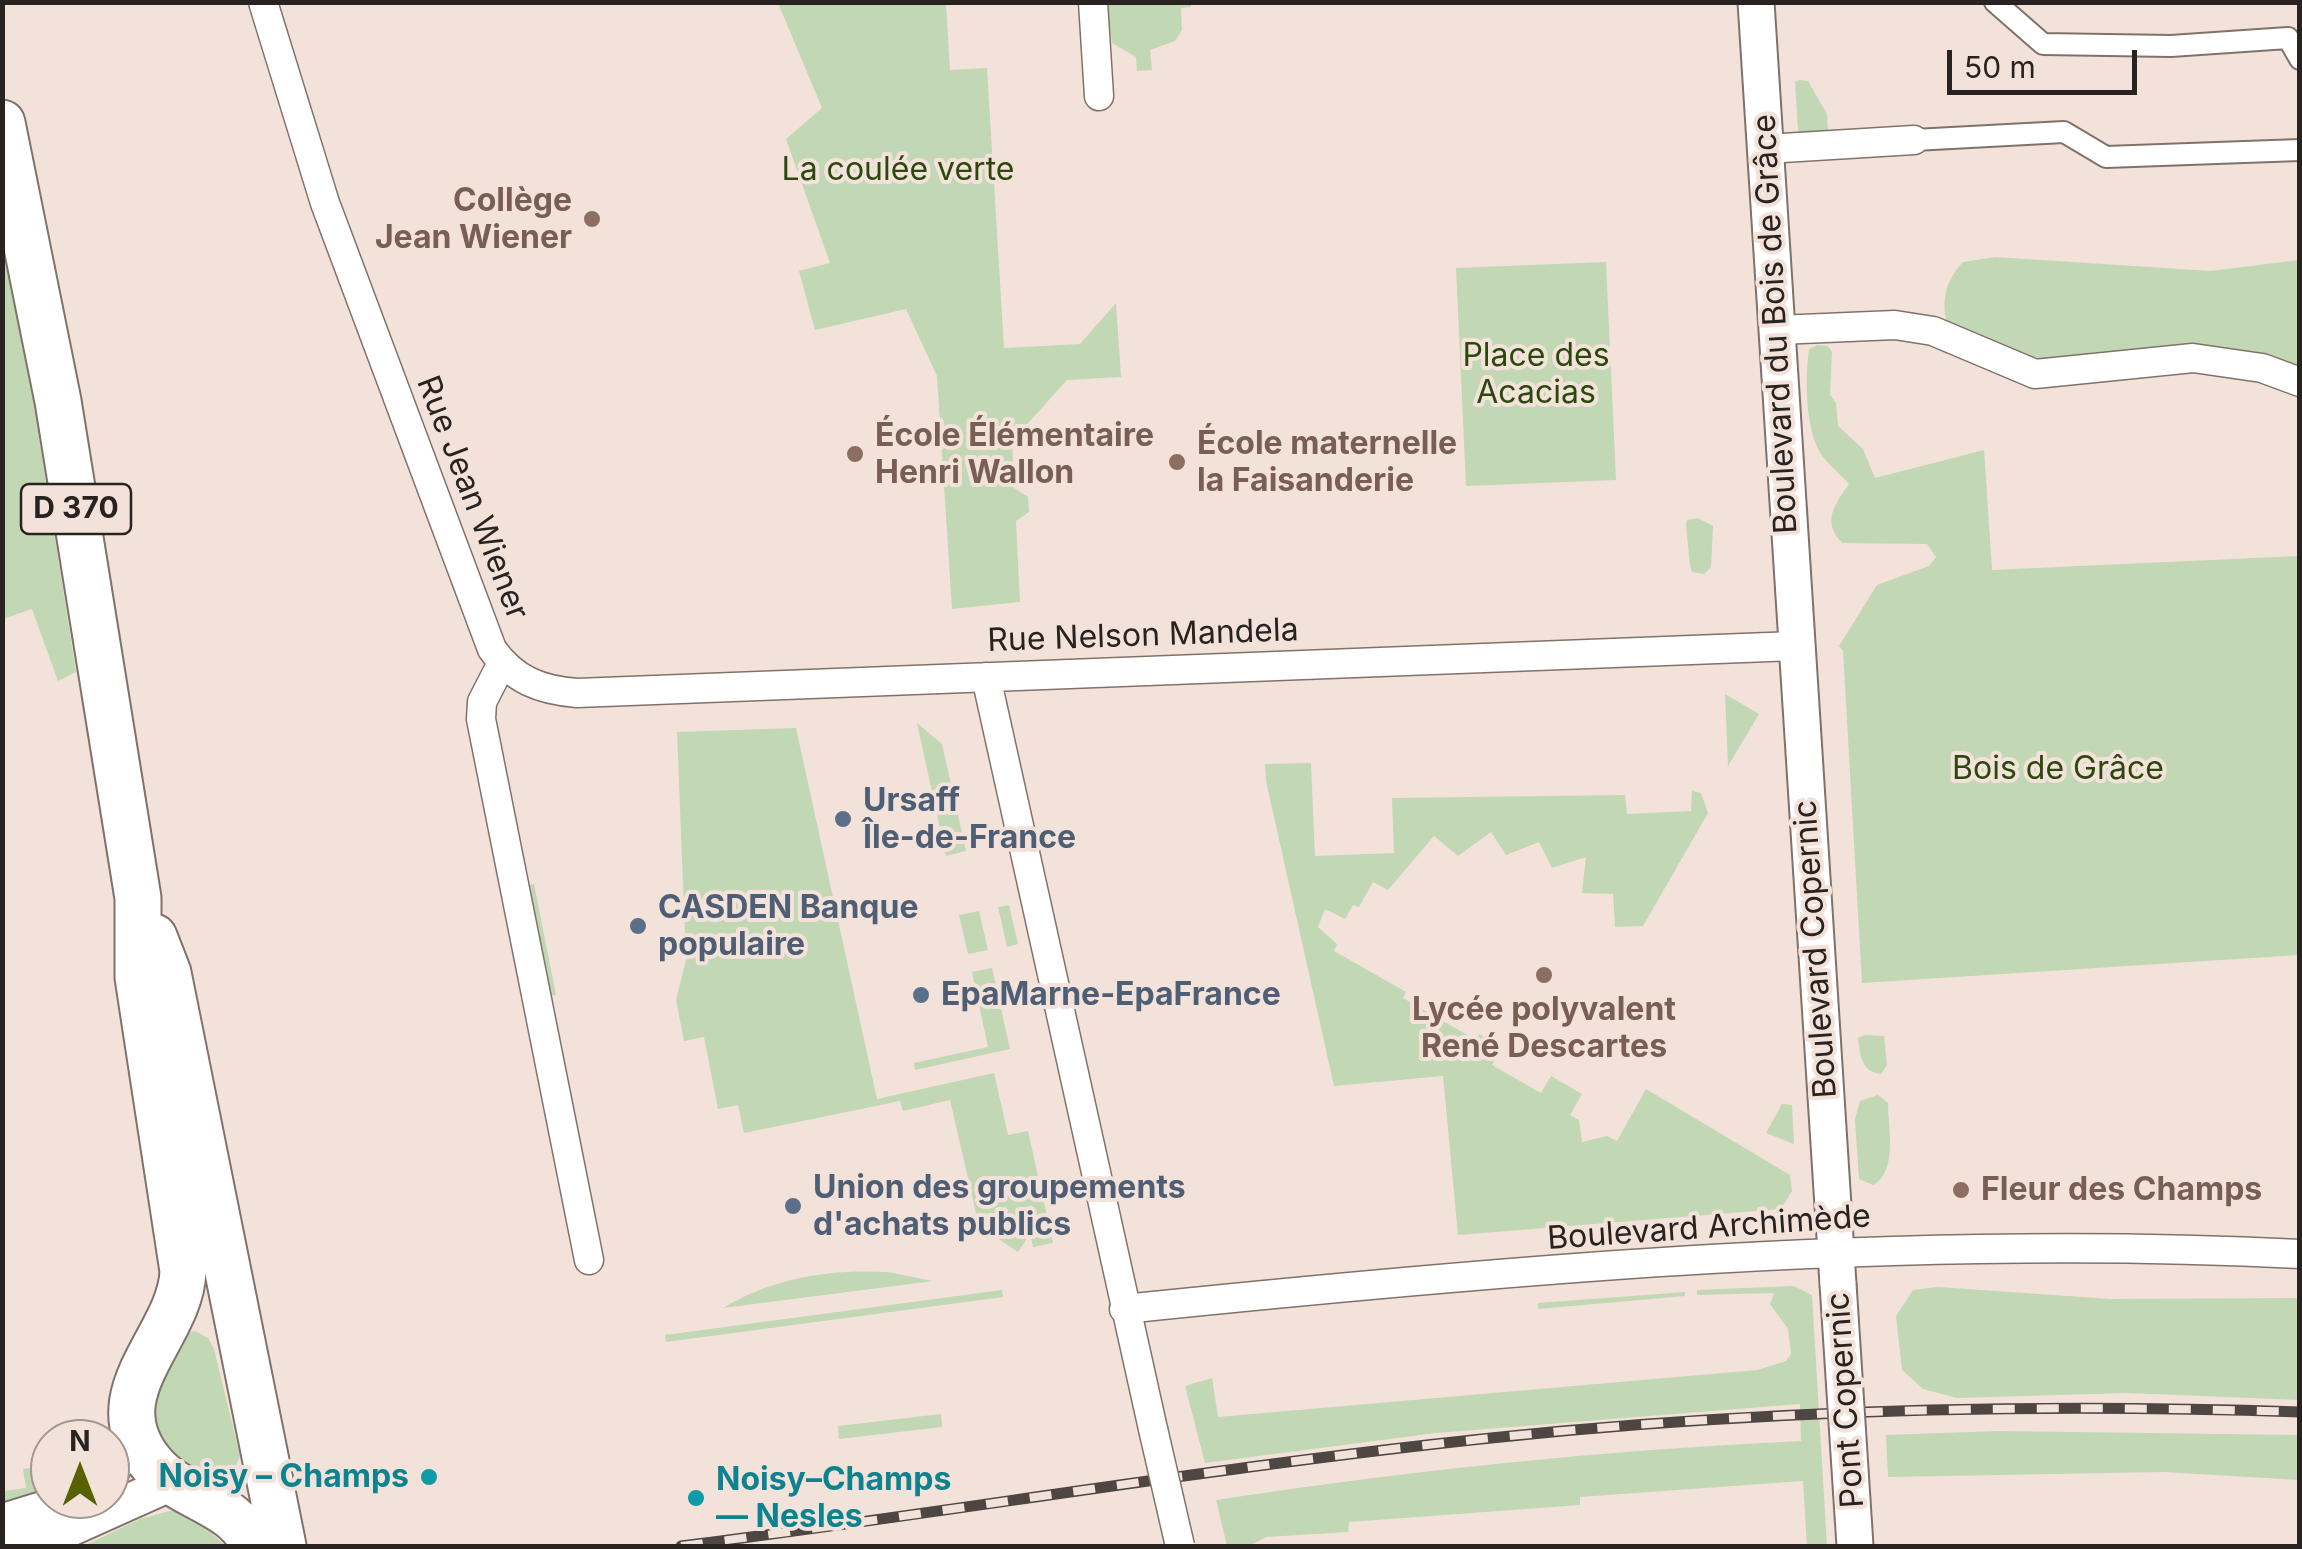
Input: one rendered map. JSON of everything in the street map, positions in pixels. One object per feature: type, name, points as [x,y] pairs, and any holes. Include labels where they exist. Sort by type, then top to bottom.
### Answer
[{"type":"main road","name":"D 370","points":[[2,122],[58,402],[138,898],[138,976],[183,1271],[177,1307],[137,1378],[136,1434]]},
{"type":"main road","name":"D 370","points":[[138,898],[168,973],[244,1359]]},
{"type":"main road","points":[[162,1333],[180,1324],[204,1322],[222,1331],[244,1359],[273,1545]]},
{"type":"main road","points":[[172,1483],[224,1492],[242,1487],[251,1475],[257,1432]]},
{"type":"main road","points":[[136,1434],[148,1458],[172,1483],[273,1545]]},
{"type":"street","name":"Rue Jean Wiener","points":[[264,2],[326,203],[467,585],[502,662],[482,702],[481,719],[589,1260]]},
{"type":"street","points":[[1093,2],[1099,96]]},
{"type":"street","name":"Boulevard du Bois de Grâce","points":[[1756,2],[1795,646]]},
{"type":"street","points":[[1995,2],[2042,44],[2172,46],[2288,38],[2300,58]]},
{"type":"street","points":[[1766,149],[2064,132],[2106,157],[2300,150]]},
{"type":"street","points":[[1778,330],[1895,325],[1933,331],[2035,374],[2193,358],[2262,368],[2300,382]]},
{"type":"street","name":"Rue Nelson Mandela","points":[[502,662],[545,690],[577,693],[1795,646]]},
{"type":"street","name":"Boulevard Copernic","points":[[1795,646],[1837,1268]]},
{"type":"street","points":[[986,678],[1180,1546]]},
{"type":"street","name":"Boulevard Archimède","points":[[1124,1309],[1464,1278],[1837,1268],[2110,1250],[2300,1254]]},
{"type":"street","name":"Pont Copernic","points":[[1837,1268],[1855,1546]]},
{"type":"street","points":[[130,1443],[136,1434]]},
{"type":"street","points":[[12,1546],[64,1531],[172,1483]]},
{"type":"street","points":[[2,1522],[30,1513]]},
{"type":"green space","name":"La coulée verte","points":[[778,3],[946,3],[950,70],[987,68],[1004,348],[1080,344],[1116,303],[1121,377],[1067,380],[1012,441],[1014,488],[1028,497],[1029,512],[1016,521],[1020,602],[952,609],[937,376],[906,309],[815,330],[799,271],[830,263],[786,139],[822,108]]},
{"type":"green space","points":[[1107,3],[1191,3],[1191,7],[1181,8],[1182,30],[1175,41],[1150,50],[1152,70],[1137,71],[1136,57],[1112,43]]},
{"type":"green space","points":[[1808,81],[1827,114],[1828,131],[1803,137],[1798,130],[1795,82]]},
{"type":"green space","points":[[2,248],[25,347],[76,672],[58,681],[32,609],[3,619]]},
{"type":"green space","points":[[1995,257],[2211,271],[2299,260],[2299,392],[2243,365],[2035,374],[1947,324],[1945,298],[1957,269],[1963,262]]},
{"type":"green space","name":"Place des Acacias","points":[[1606,262],[1616,480],[1466,486],[1456,268]]},
{"type":"green space","name":"Bois de Grâce","points":[[1828,346],[1832,352],[1830,394],[1836,403],[1838,426],[1863,449],[1875,478],[1984,450],[1992,570],[2299,556],[2299,955],[1862,983],[1843,651],[1839,646],[1877,585],[1929,566],[1936,557],[1927,544],[1842,543],[1836,535],[1832,514],[1849,484],[1821,454],[1812,431],[1808,361],[1809,349]]},
{"type":"green space","points":[[1698,518],[1713,526],[1711,567],[1704,574],[1692,572],[1690,566],[1686,525],[1687,520]]},
{"type":"green space","points":[[1725,694],[1759,714],[1728,766]]},
{"type":"green space","points":[[917,723],[942,744],[966,851],[946,856]]},
{"type":"green space","points":[[796,728],[877,1099],[994,1073],[1008,1135],[1028,1131],[1053,1243],[1033,1247],[1030,1234],[1018,1252],[979,1226],[950,1100],[903,1111],[900,1101],[744,1133],[738,1105],[718,1109],[704,1037],[684,1041],[676,1000],[686,960],[677,732]]},
{"type":"green space","points":[[1311,763],[1315,856],[1394,853],[1392,798],[1625,795],[1627,814],[1691,811],[1692,791],[1701,793],[1708,813],[1643,926],[1615,927],[1613,894],[1582,893],[1586,857],[1552,868],[1539,842],[1506,855],[1491,832],[1458,856],[1434,836],[1388,890],[1373,882],[1359,907],[1353,905],[1345,919],[1325,909],[1318,927],[1337,944],[1334,951],[1406,992],[1403,998],[1476,1040],[1479,1034],[1501,1047],[1492,1065],[1541,1093],[1551,1076],[1582,1094],[1570,1115],[1579,1120],[1582,1142],[1607,1136],[1617,1141],[1646,1089],[1790,1175],[1792,1191],[1781,1209],[1458,1235],[1443,1076],[1334,1086],[1266,781],[1265,764]]},
{"type":"green space","points":[[534,884],[556,995],[548,996],[526,886]]},
{"type":"green space","points":[[1009,905],[1018,944],[1007,947],[998,907]]},
{"type":"green space","points":[[979,911],[988,950],[968,954],[959,915]]},
{"type":"green space","points":[[992,968],[1010,1049],[915,1070],[914,1063],[988,1047],[972,972]]},
{"type":"green space","points":[[1884,1036],[1887,1065],[1881,1074],[1869,1070],[1863,1061],[1858,1038]]},
{"type":"green space","points":[[1878,1095],[1888,1103],[1890,1148],[1886,1170],[1873,1185],[1859,1179],[1855,1119],[1860,1101]]},
{"type":"green space","points":[[1782,1104],[1792,1105],[1794,1144],[1766,1133]]},
{"type":"green space","points":[[844,1272],[887,1272],[933,1281],[723,1308],[762,1289],[802,1278]]},
{"type":"green space","points":[[1794,1286],[1812,1295],[1827,1546],[1807,1546],[1803,1481],[1580,1497],[1580,1505],[1349,1522],[1348,1532],[1266,1537],[1249,1546],[1227,1546],[1216,1500],[1508,1463],[1801,1441],[1800,1404],[1436,1433],[1205,1463],[1185,1386],[1212,1378],[1218,1417],[1757,1370],[1786,1361],[1791,1354],[1788,1329],[1770,1304],[1774,1293],[1697,1295],[1697,1290]]},
{"type":"green space","points":[[1938,1287],[2111,1299],[2299,1298],[2299,1400],[2128,1393],[1957,1398],[1923,1389],[1902,1370],[1896,1316],[1913,1290]]},
{"type":"green space","points":[[1002,1290],[1003,1297],[666,1342],[665,1335]]},
{"type":"green space","points":[[1685,1292],[1685,1296],[1538,1309],[1538,1303]]},
{"type":"green space","points":[[195,1331],[208,1338],[214,1349],[240,1456],[234,1471],[212,1482],[176,1470],[147,1415],[184,1334]]},
{"type":"green space","points":[[941,1414],[942,1427],[839,1439],[838,1426]]},
{"type":"green space","points":[[1998,1431],[2299,1435],[2299,1480],[2164,1472],[1888,1477],[1886,1435]]},
{"type":"green space","points":[[30,1468],[30,1497],[3,1509],[3,1491],[26,1488],[23,1469]]},
{"type":"green space","points":[[173,1510],[207,1529],[226,1546],[84,1546],[140,1519]]},
{"type":"railway","points":[[681,1546],[1288,1462],[1592,1428],[1895,1411],[2097,1408],[2300,1412]]},
{"type":"place","name":"Collège Jean Wiener","points":[[592,219]]},
{"type":"place","name":"École Élémentaire Henri Wallon","points":[[855,454]]},
{"type":"place","name":"École maternelle la Faisanderie","points":[[1177,462]]},
{"type":"place","name":"Ursaff Île-de-France","points":[[843,819]]},
{"type":"place","name":"CASDEN Banque populaire","points":[[638,926]]},
{"type":"place","name":"Lycée polyvalent René Descartes","points":[[1544,975]]},
{"type":"place","name":"EpaMarne-EpaFrance","points":[[921,995]]},
{"type":"place","name":"Fleur des Champs","points":[[1961,1190]]},
{"type":"place","name":"Union des groupements d'achats publics","points":[[793,1206]]},
{"type":"place","name":"Noisy – Champs","points":[[429,1477]]},
{"type":"place","name":"Noisy–Champs — Nesles","points":[[696,1498]]}]
